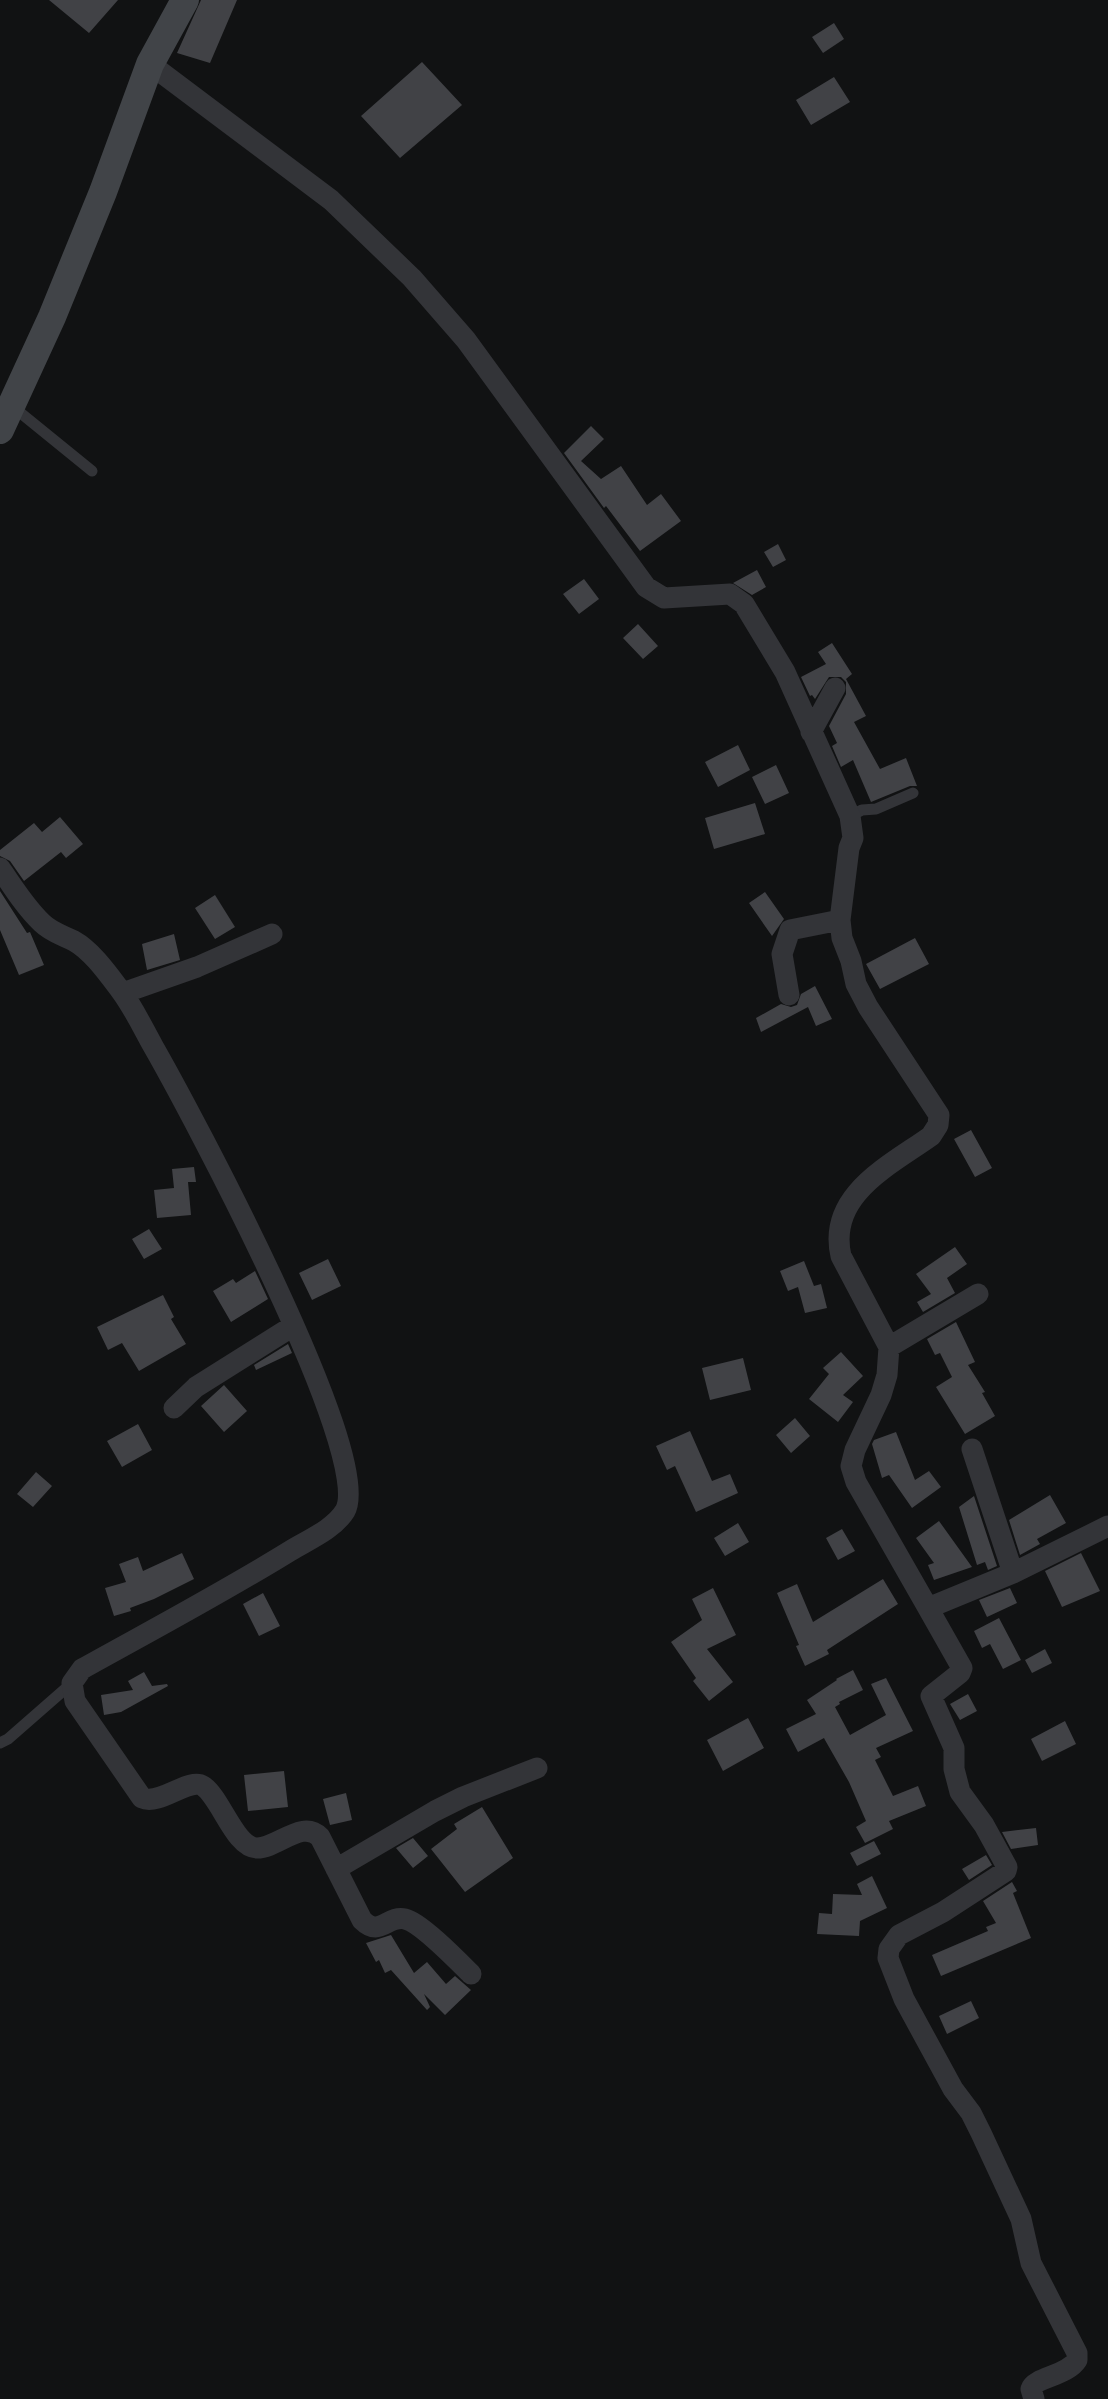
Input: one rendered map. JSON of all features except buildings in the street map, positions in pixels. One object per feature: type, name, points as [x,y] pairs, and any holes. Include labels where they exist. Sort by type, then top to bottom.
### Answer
[{"type":"street","points":[[0,430],[103,192],[150,64],[184,0]]},
{"type":"street","points":[[150,64],[331,200],[412,278],[466,340],[646,587],[664,598],[730,594],[744,604],[785,672],[850,816],[853,838],[849,848],[840,920],[856,984],[868,1007],[939,1115],[938,1125],[931,1136],[861,1187],[848,1205],[840,1222],[838,1240],[841,1256],[889,1347],[887,1375],[881,1395],[855,1450],[851,1466],[856,1482],[962,1668],[960,1673],[931,1696],[954,1748],[956,1779],[960,1792],[984,1825],[1007,1867],[1006,1871],[943,1912],[899,1936],[889,1949],[888,1958],[904,1999],[953,2089],[971,2113],[981,2133],[1021,2219],[1031,2263],[1077,2352],[1077,2360],[1068,2369],[1034,2384],[1031,2390],[1034,2399]]},
{"type":"street","points":[[811,732],[835,688]]},
{"type":"street","points":[[0,868],[40,922],[54,933],[76,942],[93,957],[123,993],[218,1166],[265,1259],[329,1412],[349,1487],[347,1506],[340,1518],[244,1580],[82,1669],[72,1683],[75,1701],[142,1798],[147,1801],[194,1784],[201,1784],[209,1790],[248,1846],[263,1847],[310,1829],[320,1837],[362,1920],[368,1925],[379,1927],[398,1918],[406,1919],[434,1939],[471,1974]]},
{"type":"street","points":[[789,995],[782,954],[790,930],[840,920]]},
{"type":"street","points":[[123,993],[197,967],[272,934]]},
{"type":"street","points":[[889,1347],[978,1294]]},
{"type":"street","points":[[174,1408],[196,1387],[293,1326]]},
{"type":"street","points":[[972,1449],[1014,1573]]},
{"type":"street","points":[[928,1608],[1014,1573],[1108,1526]]},
{"type":"street","points":[[336,1869],[435,1811],[463,1797],[537,1768]]},
{"type":"lane","points":[[12,406],[92,471]]},
{"type":"lane","points":[[850,816],[862,810],[876,809],[913,793]]},
{"type":"lane","points":[[0,1743],[8,1739],[72,1683]]}]
